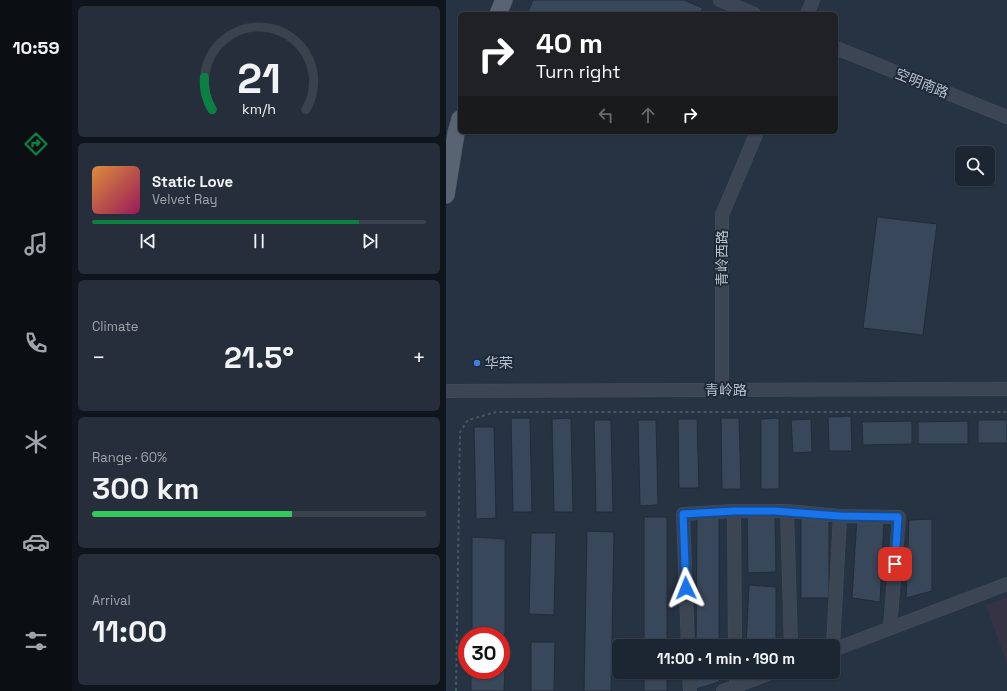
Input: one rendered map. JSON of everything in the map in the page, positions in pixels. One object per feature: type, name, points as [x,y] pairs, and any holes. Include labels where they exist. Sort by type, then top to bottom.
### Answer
[{"type":"main road","points":[[499,12],[504,0]]},
{"type":"main road","points":[[446,195],[454,128]]},
{"type":"street","points":[[720,0],[749,12]]},
{"type":"street","points":[[808,12],[813,0]]},
{"type":"street","name":"空明南路","points":[[838,49],[1007,118]]},
{"type":"street","name":"青岭西路","points":[[722,390],[722,215],[756,134]]},
{"type":"street","name":"青岭路","points":[[446,391],[1007,389]]},
{"type":"street","points":[[734,511],[735,639]]},
{"type":"street","points":[[688,639],[683,514],[734,511],[787,511],[840,516],[898,517],[890,628]]},
{"type":"street","points":[[787,511],[791,639]]},
{"type":"street","points":[[833,639],[840,516]]},
{"type":"street","points":[[840,647],[1007,584]]},
{"type":"street","points":[[689,679],[690,691]]},
{"type":"street","points":[[736,679],[736,686]]},
{"type":"street","points":[[723,691],[754,679]]},
{"type":"path","points":[[456,691],[460,432],[468,420],[496,412],[1007,412]]},
{"type":"shaded area","points":[[1007,597],[1007,664],[986,605]]},
{"type":"building","points":[[533,0],[684,0],[703,8],[701,12],[528,12]]},
{"type":"building","points":[[877,217],[937,224],[923,335],[863,328]]},
{"type":"building","points":[[851,416],[852,451],[829,451],[828,417]]},
{"type":"building","points":[[511,418],[530,418],[532,512],[513,512]]},
{"type":"building","points":[[571,418],[573,512],[554,512],[552,419]]},
{"type":"building","points":[[721,418],[739,418],[741,489],[722,489]]},
{"type":"building","points":[[779,418],[779,489],[761,489],[761,419]]},
{"type":"building","points":[[678,419],[697,419],[699,488],[679,488]]},
{"type":"building","points":[[811,419],[812,452],[793,453],[791,420]]},
{"type":"building","points":[[594,420],[611,420],[613,512],[596,512]]},
{"type":"building","points":[[638,420],[656,420],[658,505],[640,506]]},
{"type":"building","points":[[978,420],[1007,420],[1007,443],[978,443]]},
{"type":"building","points":[[912,421],[912,444],[863,445],[862,422]]},
{"type":"building","points":[[968,421],[968,444],[918,444],[918,422]]},
{"type":"building","points":[[474,427],[494,427],[496,518],[476,519]]},
{"type":"building","points":[[747,514],[775,514],[776,572],[748,573]]},
{"type":"building","points":[[697,515],[719,515],[719,639],[696,639]]},
{"type":"building","points":[[801,515],[829,515],[829,598],[801,598]]},
{"type":"building","points":[[644,517],[667,517],[667,639],[644,639]]},
{"type":"building","points":[[857,517],[884,519],[880,602],[852,598]]},
{"type":"building","points":[[932,519],[932,591],[906,598],[909,520]]},
{"type":"building","points":[[587,531],[614,532],[611,691],[584,691]]},
{"type":"building","points":[[531,533],[556,533],[554,615],[529,614]]},
{"type":"building","points":[[472,537],[505,539],[505,627],[472,627]]},
{"type":"building","points":[[749,585],[776,587],[776,639],[746,639]]},
{"type":"building","points":[[531,642],[555,642],[554,691],[531,691]]},
{"type":"building","points":[[471,679],[505,679],[504,691],[471,691]]},
{"type":"building","points":[[644,679],[667,679],[667,691],[644,691]]},
{"type":"building","points":[[696,679],[719,679],[719,682],[696,689]]},
{"type":"place","name":"华荣","points":[[477,363]]},
{"type":"route","points":[[686,588],[683,514],[734,511],[787,511],[840,516],[898,517],[895,564]]}]
